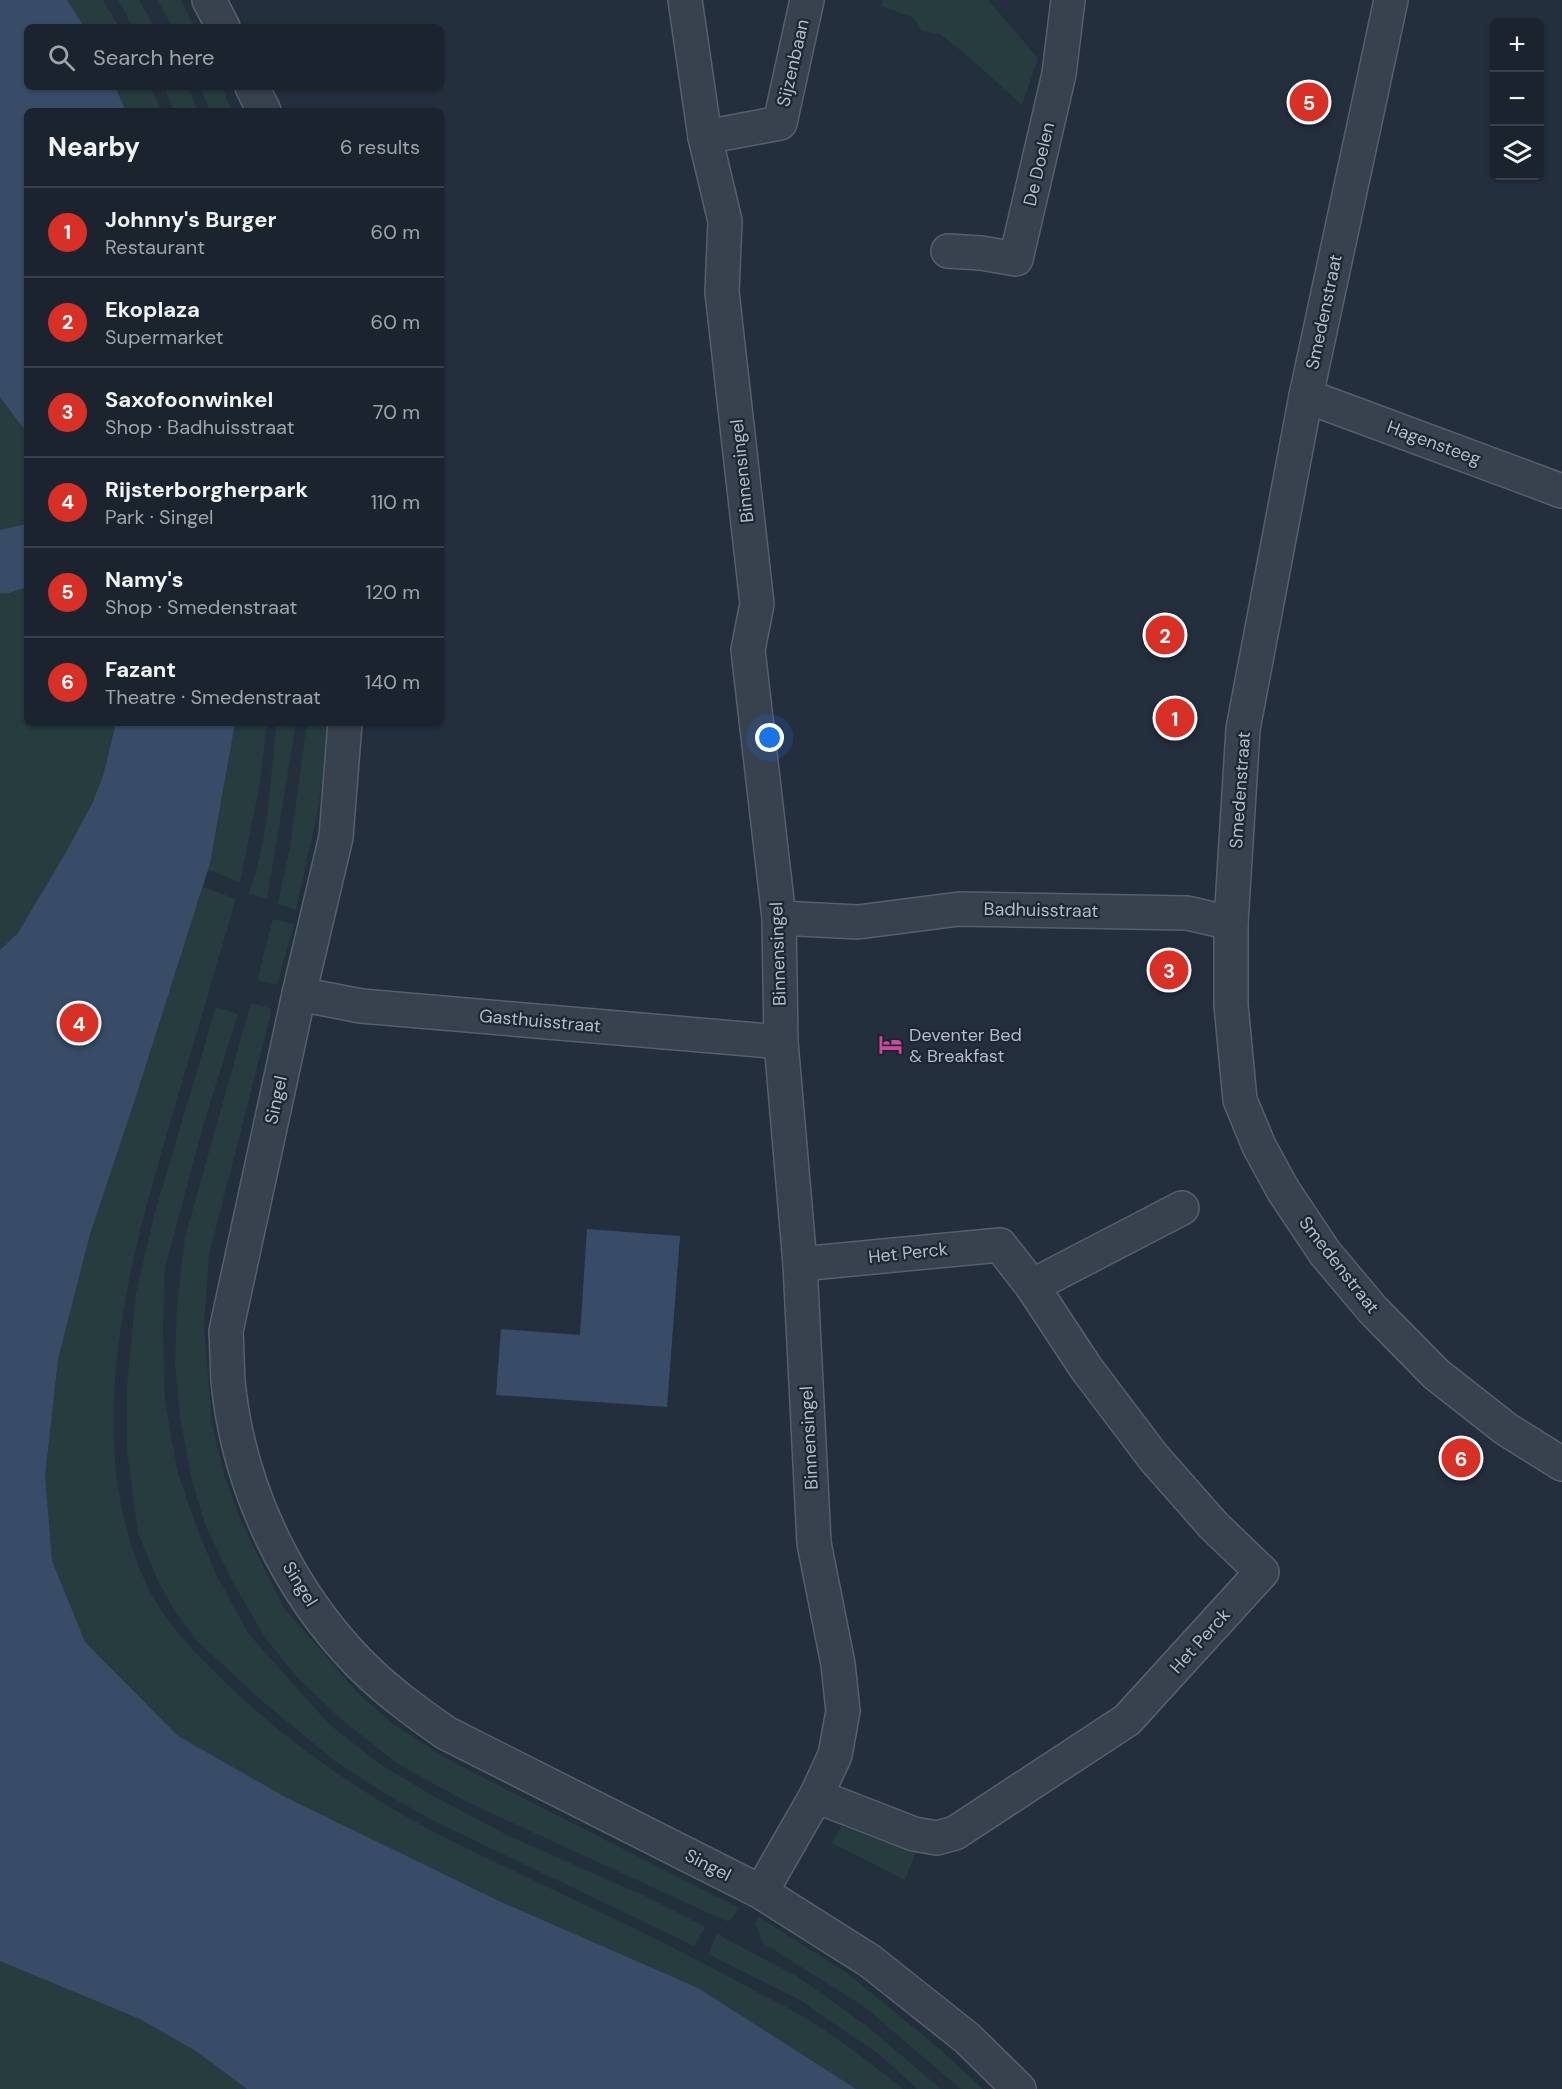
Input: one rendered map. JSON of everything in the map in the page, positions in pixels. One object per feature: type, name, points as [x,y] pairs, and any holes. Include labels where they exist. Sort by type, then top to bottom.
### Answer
[{"type":"street","points":[[209,0],[221,24]]},
{"type":"street","name":"Binnensingel","points":[[685,0],[705,137],[724,221],[722,292],[757,604],[748,650],[779,918],[781,1042],[800,1264],[814,1543],[838,1664],[843,1711],[835,1755],[816,1796],[761,1892]]},
{"type":"street","name":"Sijzenbaan","points":[[705,137],[780,123],[807,0]]},
{"type":"street","name":"De Doelen","points":[[948,252],[981,253],[1016,259],[1059,74],[1068,0]]},
{"type":"street","name":"Smedenstraat","points":[[1391,0],[1306,396],[1243,729],[1231,923],[1232,1005],[1240,1101],[1259,1146],[1283,1190],[1325,1253],[1373,1310],[1436,1374],[1506,1429],[1562,1464]]},
{"type":"street","points":[[254,90],[262,108]]},
{"type":"street","name":"Hagensteeg","points":[[1306,396],[1562,491]]},
{"type":"street","name":"Singel","points":[[345,726],[336,837],[299,994],[226,1330],[228,1382],[243,1459],[257,1504],[275,1542],[296,1581],[337,1637],[368,1671],[413,1710],[446,1733],[761,1892],[870,1961],[967,2038],[1018,2089]]},
{"type":"street","name":"Badhuisstraat","points":[[779,918],[858,922],[959,909],[1187,913],[1231,923]]},
{"type":"street","name":"Gasthuisstraat","points":[[299,994],[361,1006],[781,1042]]},
{"type":"street","points":[[1032,1286],[1182,1208]]},
{"type":"street","name":"Het Perck","points":[[800,1264],[1000,1245],[1032,1286],[1086,1368],[1154,1458],[1214,1526],[1262,1572],[1127,1720],[955,1833],[937,1838],[914,1834],[816,1796]]},
{"type":"green space","points":[[0,0],[103,0],[117,24],[24,24],[24,90],[152,90],[160,108],[24,108],[24,726],[267,726],[260,783],[240,882],[209,870],[203,887],[236,899],[143,1219],[129,1280],[119,1342],[114,1403],[115,1464],[125,1524],[145,1581],[169,1621],[209,1666],[276,1728],[337,1773],[434,1832],[677,1950],[795,2012],[846,2045],[903,2089],[0,2089]]},
{"type":"green space","points":[[118,0],[139,0],[152,24],[131,24]]},
{"type":"green space","points":[[157,0],[181,0],[193,24],[171,24]]},
{"type":"green space","points":[[883,0],[988,0],[1038,58],[1022,105],[940,34],[922,31],[914,18],[881,6]]},
{"type":"green space","points":[[165,90],[189,90],[197,108],[173,108]]},
{"type":"green space","points":[[201,90],[223,90],[231,108],[209,108]]},
{"type":"green space","points":[[276,726],[296,726],[267,899],[249,893],[261,853]]},
{"type":"green space","points":[[307,726],[331,726],[317,814],[296,910],[278,904],[290,846]]},
{"type":"green space","points":[[273,919],[294,924],[277,985],[260,981],[258,977]]},
{"type":"green space","points":[[251,1003],[272,1009],[209,1255],[204,1326],[212,1424],[224,1474],[241,1521],[284,1608],[358,1693],[393,1724],[447,1759],[739,1908],[730,1920],[726,1921],[467,1802],[398,1764],[342,1720],[297,1677],[266,1639],[234,1584],[206,1527],[192,1481],[180,1417],[175,1365],[177,1304],[185,1237]]},
{"type":"green space","points":[[216,1007],[238,1014],[203,1126],[165,1268],[163,1329],[165,1400],[177,1470],[215,1572],[248,1633],[329,1724],[380,1764],[435,1797],[511,1837],[647,1897],[705,1927],[694,1946],[430,1819],[335,1761],[261,1700],[196,1640],[175,1611],[158,1581],[138,1533],[127,1451],[127,1385],[136,1293],[155,1212]]},
{"type":"green space","points":[[841,1826],[915,1853],[905,1880],[832,1843]]},
{"type":"green space","points":[[759,1917],[847,1973],[941,2050],[983,2089],[961,2089],[862,2005],[763,1943],[755,1923]]},
{"type":"green space","points":[[717,1934],[798,1977],[867,2026],[941,2089],[917,2089],[879,2054],[798,1999],[708,1954]]},
{"type":"water","points":[[0,0],[67,0],[82,24],[24,24],[24,90],[116,90],[125,108],[24,108],[24,429],[0,397]]},
{"type":"water","points":[[24,525],[24,588],[9,593],[0,593],[0,530]]},
{"type":"water","points":[[115,726],[234,726],[210,863],[90,1234],[58,1359],[45,1476],[52,1561],[85,1642],[178,1736],[285,1797],[501,1902],[698,1988],[856,2089],[247,2089],[196,2051],[140,2019],[0,1961],[0,950],[18,933],[65,854],[92,804],[103,776]]},
{"type":"water","points":[[587,1229],[680,1236],[667,1407],[496,1395],[501,1329],[580,1335]]},
{"type":"place","name":"Namy's","points":[[1309,102]]},
{"type":"place","name":"Ekoplaza","points":[[1165,635]]},
{"type":"place","name":"Johnny's Burger","points":[[1175,718]]},
{"type":"place","name":"Saxofoonwinkel","points":[[1169,970]]},
{"type":"place","name":"Rijsterborgherpark","points":[[79,1023]]},
{"type":"place","name":"Deventer Bed & Breakfast","points":[[891,1045]]},
{"type":"place","name":"Fazant","points":[[1461,1458]]}]
